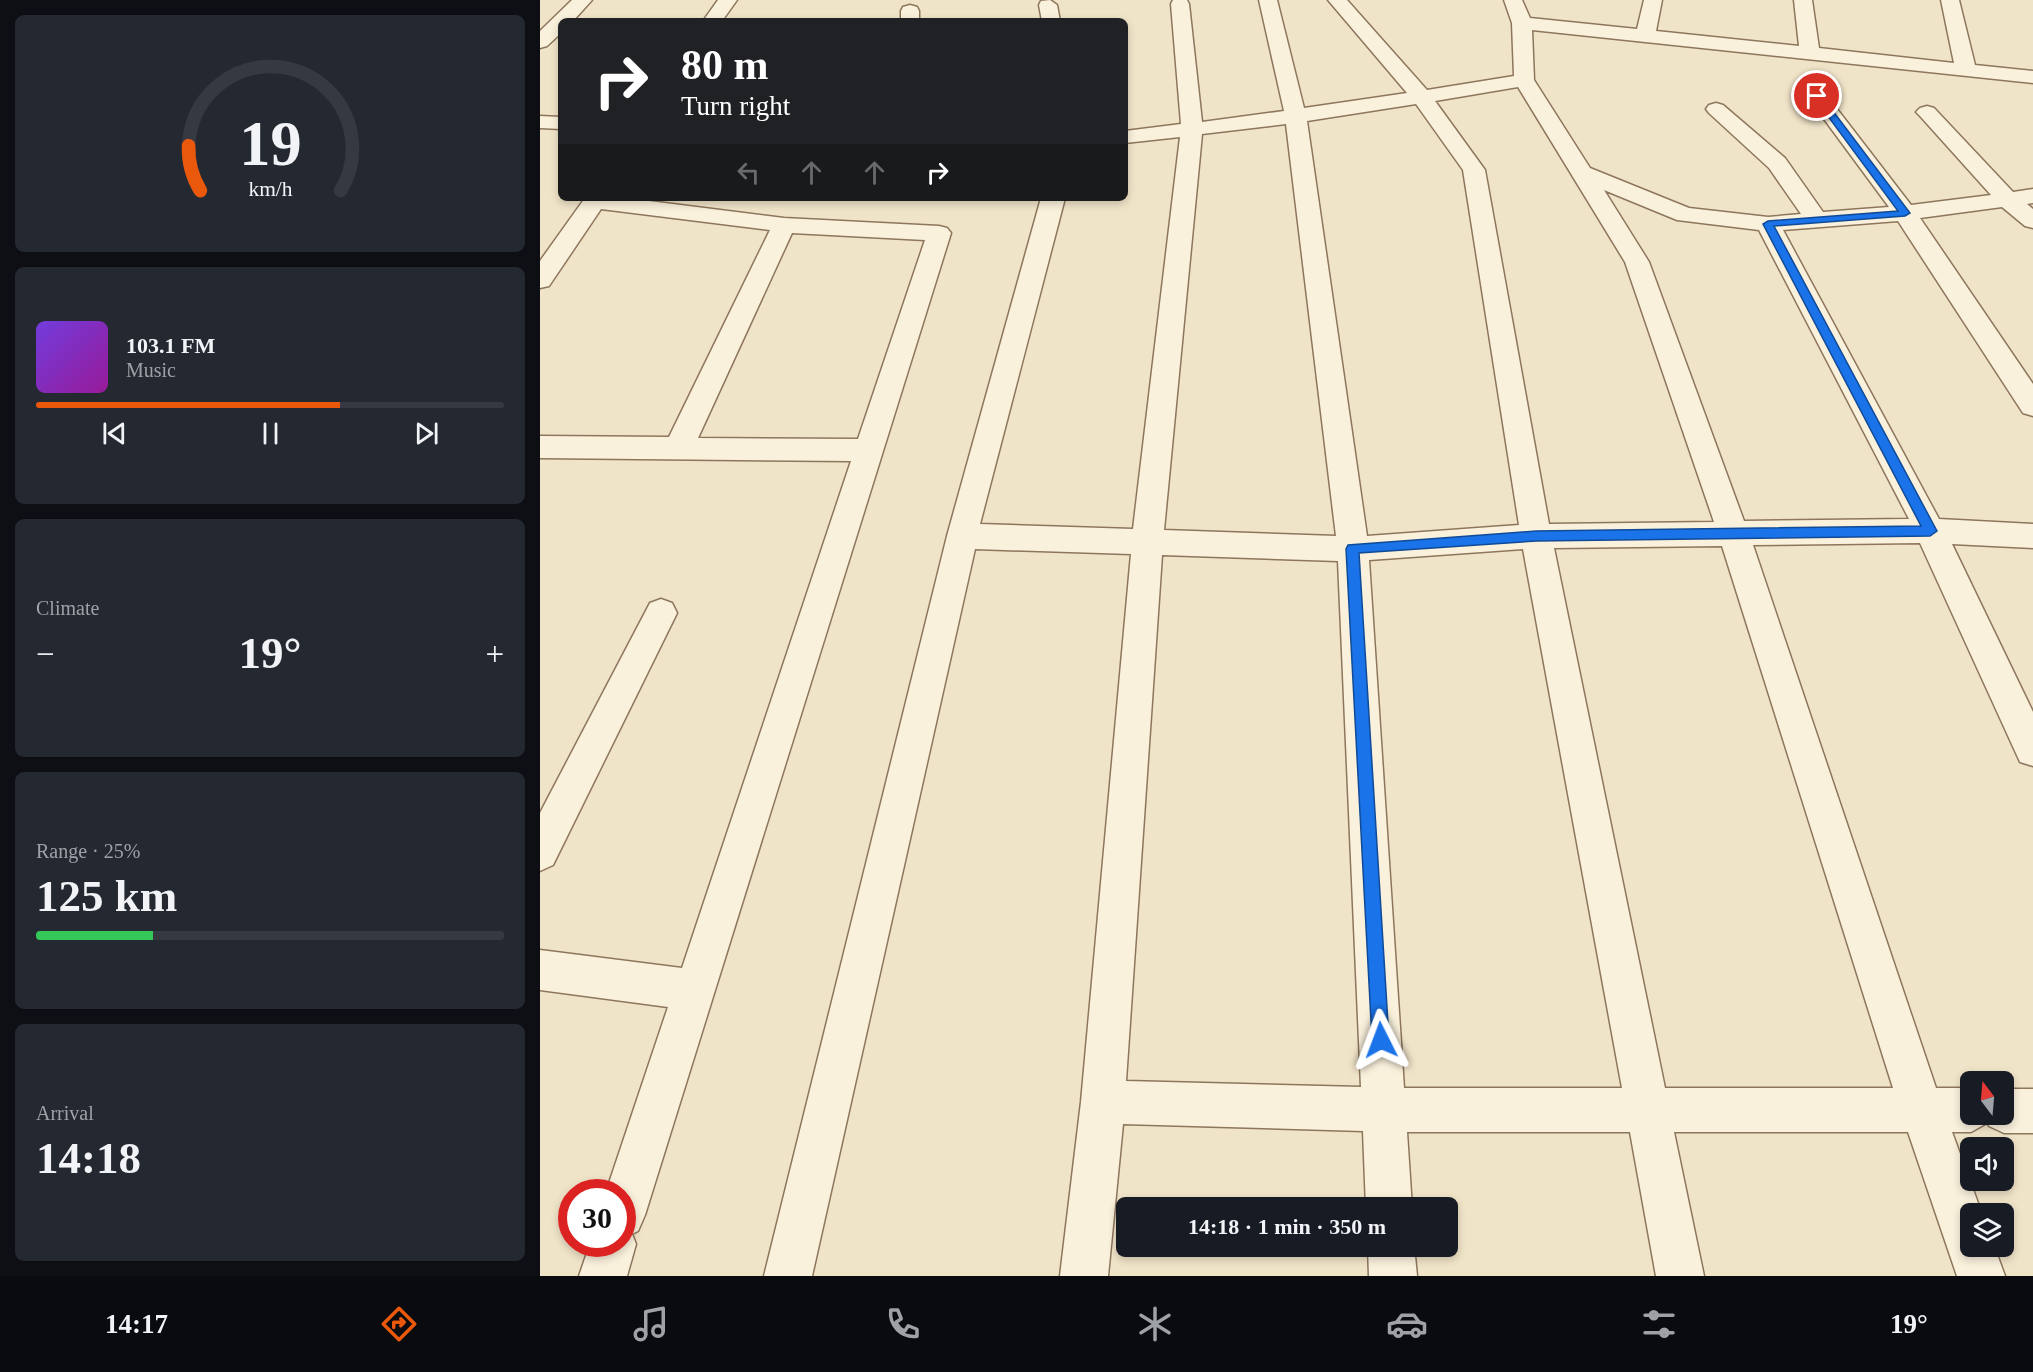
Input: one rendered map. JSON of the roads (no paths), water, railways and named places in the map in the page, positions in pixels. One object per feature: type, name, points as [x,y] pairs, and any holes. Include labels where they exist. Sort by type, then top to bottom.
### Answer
[{"type":"street","points":[[564,18],[583,0]]},
{"type":"street","points":[[714,18],[728,0]]},
{"type":"street","points":[[1268,0],[1296,117],[1353,549],[1389,1197]]},
{"type":"street","points":[[1337,0],[1423,99],[1474,170],[1536,536],[1680,1276]]},
{"type":"street","points":[[1645,36],[1653,0]]},
{"type":"street","points":[[1803,0],[1810,53]]},
{"type":"street","points":[[1950,0],[1966,70]]},
{"type":"street","points":[[1084,1276],[1103,1102],[1147,542],[1192,130],[1180,4]]},
{"type":"street","points":[[1980,1276],[1922,1110],[1733,533],[1637,262],[1524,80],[1518,11],[1645,36],[2033,77]]},
{"type":"street","points":[[540,42],[558,24]]},
{"type":"street","points":[[1128,137],[1423,99],[1524,80]]},
{"type":"street","points":[[1817,96],[1905,213],[2033,406]]},
{"type":"street","points":[[1716,109],[1777,163],[1817,220]]},
{"type":"street","points":[[1927,112],[2008,200],[2033,221]]},
{"type":"street","points":[[540,122],[558,123]]},
{"type":"street","points":[[1582,173],[1685,215],[1768,224],[1905,213],[2033,196]]},
{"type":"street","points":[[540,280],[567,238],[595,201]]},
{"type":"street","points":[[604,201],[784,225],[939,233],[634,1179]]},
{"type":"street","points":[[788,1276],[962,536],[1052,201]]},
{"type":"street","points":[[1768,224],[1930,531],[2033,750]]},
{"type":"street","points":[[679,447],[784,225]]},
{"type":"street","points":[[540,238],[567,238]]},
{"type":"street","points":[[540,447],[870,450]]},
{"type":"street","points":[[962,536],[1353,549],[1536,536],[1930,531],[2033,536]]},
{"type":"street","points":[[540,852],[661,613]]},
{"type":"street","points":[[540,970],[694,990]]},
{"type":"street","points":[[1103,1102],[1385,1110],[1960,1110]]},
{"type":"street","points":[[2014,1111],[2033,1111]]},
{"type":"street","points":[[603,1276],[610,1257]]},
{"type":"street","points":[[1392,1257],[1393,1276]]}]
